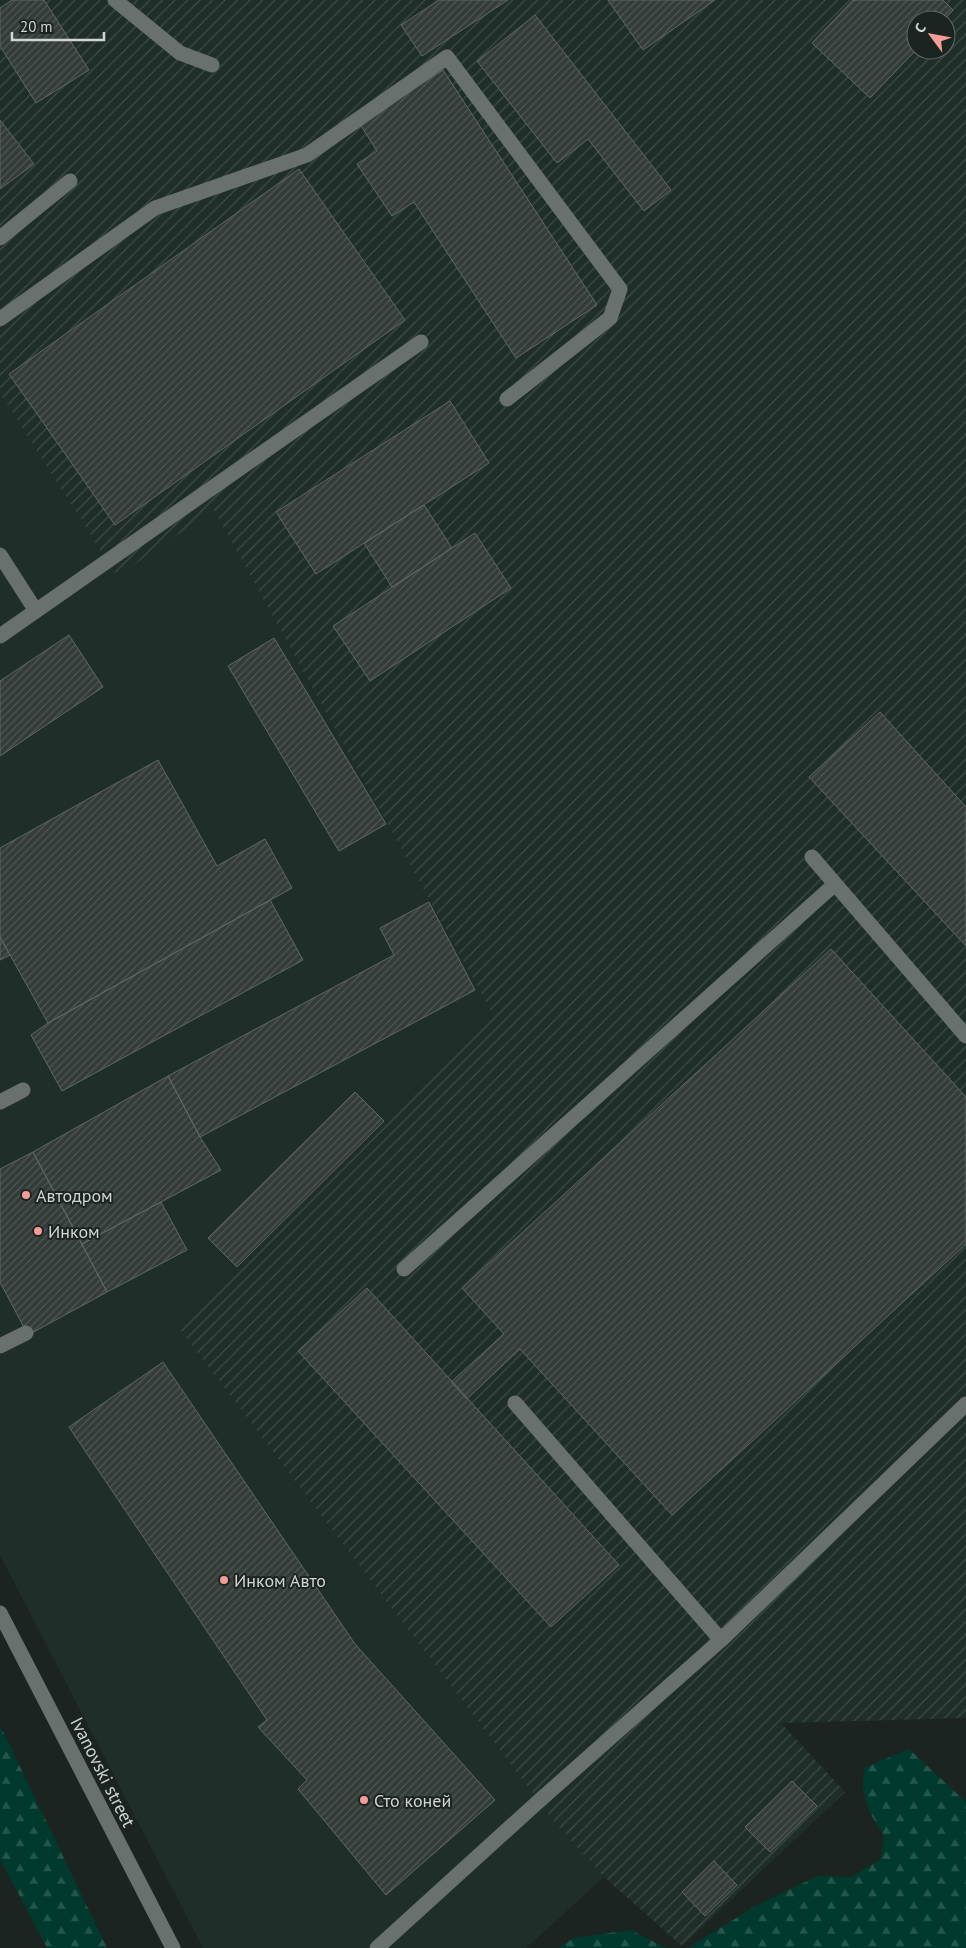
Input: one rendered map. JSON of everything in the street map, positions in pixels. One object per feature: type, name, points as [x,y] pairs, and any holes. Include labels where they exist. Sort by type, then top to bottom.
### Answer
[{"type":"main road","points":[[115,0],[180,53],[212,65]]},
{"type":"main road","points":[[0,319],[155,208],[307,155],[447,57],[620,289],[610,318],[507,400]]},
{"type":"main road","points":[[0,238],[70,181]]},
{"type":"main road","points":[[0,636],[421,342]]},
{"type":"main road","points":[[0,555],[36,611]]},
{"type":"main road","points":[[812,857],[966,1036]]},
{"type":"main road","points":[[404,1269],[835,884]]},
{"type":"main road","points":[[0,1102],[23,1090]]},
{"type":"main road","points":[[0,1346],[26,1332]]},
{"type":"main road","points":[[515,1403],[721,1640]]},
{"type":"main road","points":[[377,1948],[540,1800],[721,1640],[966,1404]]},
{"type":"main road","name":"Ivanovski street","points":[[0,1613],[173,1948]]},
{"type":"shaded area","points":[[2,0],[966,0],[966,1718],[781,1723],[845,1792],[682,1946],[604,1877],[556,1824],[178,1327],[491,1011],[214,510],[117,576],[0,393],[0,1]]},
{"type":"shaded area","points":[[0,392],[214,510],[491,1011],[178,1327],[556,1824],[604,1877],[526,1948],[380,1948],[375,1942],[368,1948],[203,1948],[0,1555]]},
{"type":"green space","points":[[0,1725],[107,1948],[47,1948],[0,1859]]},
{"type":"green space","points":[[909,1749],[966,1802],[966,1948],[688,1948],[757,1905],[818,1876],[851,1877],[881,1859],[884,1836],[870,1813],[863,1789],[864,1768]]},
{"type":"green space","points":[[631,1930],[666,1948],[559,1948],[573,1938]]},
{"type":"building","points":[[12,0],[44,0],[89,70],[36,103],[0,46],[0,8]]},
{"type":"building","points":[[439,0],[508,0],[422,56],[401,25]]},
{"type":"building","points":[[608,0],[715,0],[643,50]]},
{"type":"building","points":[[853,0],[943,0],[953,10],[906,10],[906,60],[870,98],[812,43]]},
{"type":"building","points":[[535,15],[671,190],[644,211],[588,139],[557,163],[477,61]]},
{"type":"building","points":[[443,70],[597,305],[516,358],[414,202],[392,216],[357,164],[377,151],[360,124]]},
{"type":"building","points":[[0,120],[34,164],[0,189]]},
{"type":"building","points":[[299,169],[405,320],[115,525],[9,374]]},
{"type":"building","points":[[450,401],[489,463],[316,574],[276,512]]},
{"type":"building","points":[[424,505],[452,548],[392,587],[364,543]]},
{"type":"building","points":[[475,533],[511,588],[370,681],[333,626]]},
{"type":"building","points":[[69,635],[103,687],[0,756],[0,681]]},
{"type":"building","points":[[274,638],[386,824],[339,851],[228,666]]},
{"type":"building","points":[[880,712],[966,807],[966,946],[809,777]]},
{"type":"building","points":[[158,760],[217,866],[265,839],[292,888],[48,1023],[0,937],[0,848]]},
{"type":"building","points":[[270,900],[303,960],[62,1091],[31,1035],[48,1023]]},
{"type":"building","points":[[429,902],[475,990],[200,1137],[168,1076],[394,955],[380,928]]},
{"type":"building","points":[[0,937],[10,955],[0,960]]},
{"type":"building","points":[[831,949],[966,1097],[966,1244],[672,1515],[520,1349],[467,1399],[451,1382],[504,1334],[462,1288]]},
{"type":"building","points":[[168,1076],[200,1137],[221,1170],[82,1244],[33,1152]]},
{"type":"building","points":[[355,1092],[384,1121],[237,1267],[208,1238]]},
{"type":"building","points":[[33,1152],[107,1292],[28,1335],[0,1282],[0,1169]]},
{"type":"building","points":[[161,1202],[187,1250],[107,1292],[82,1244]]},
{"type":"building","points":[[367,1288],[619,1565],[551,1627],[298,1351]]},
{"type":"building","points":[[163,1362],[355,1644],[495,1800],[386,1895],[298,1789],[307,1780],[258,1727],[267,1720],[69,1427]]},
{"type":"building","points":[[792,1781],[817,1806],[770,1852],[745,1827]]},
{"type":"building","points":[[714,1861],[737,1885],[705,1916],[682,1892]]},
{"type":"place","name":"Автодром","points":[[26,1195]]},
{"type":"place","name":"Инком","points":[[38,1231]]},
{"type":"place","name":"Инком Авто","points":[[224,1580]]},
{"type":"place","name":"Сто коней","points":[[364,1800]]}]
